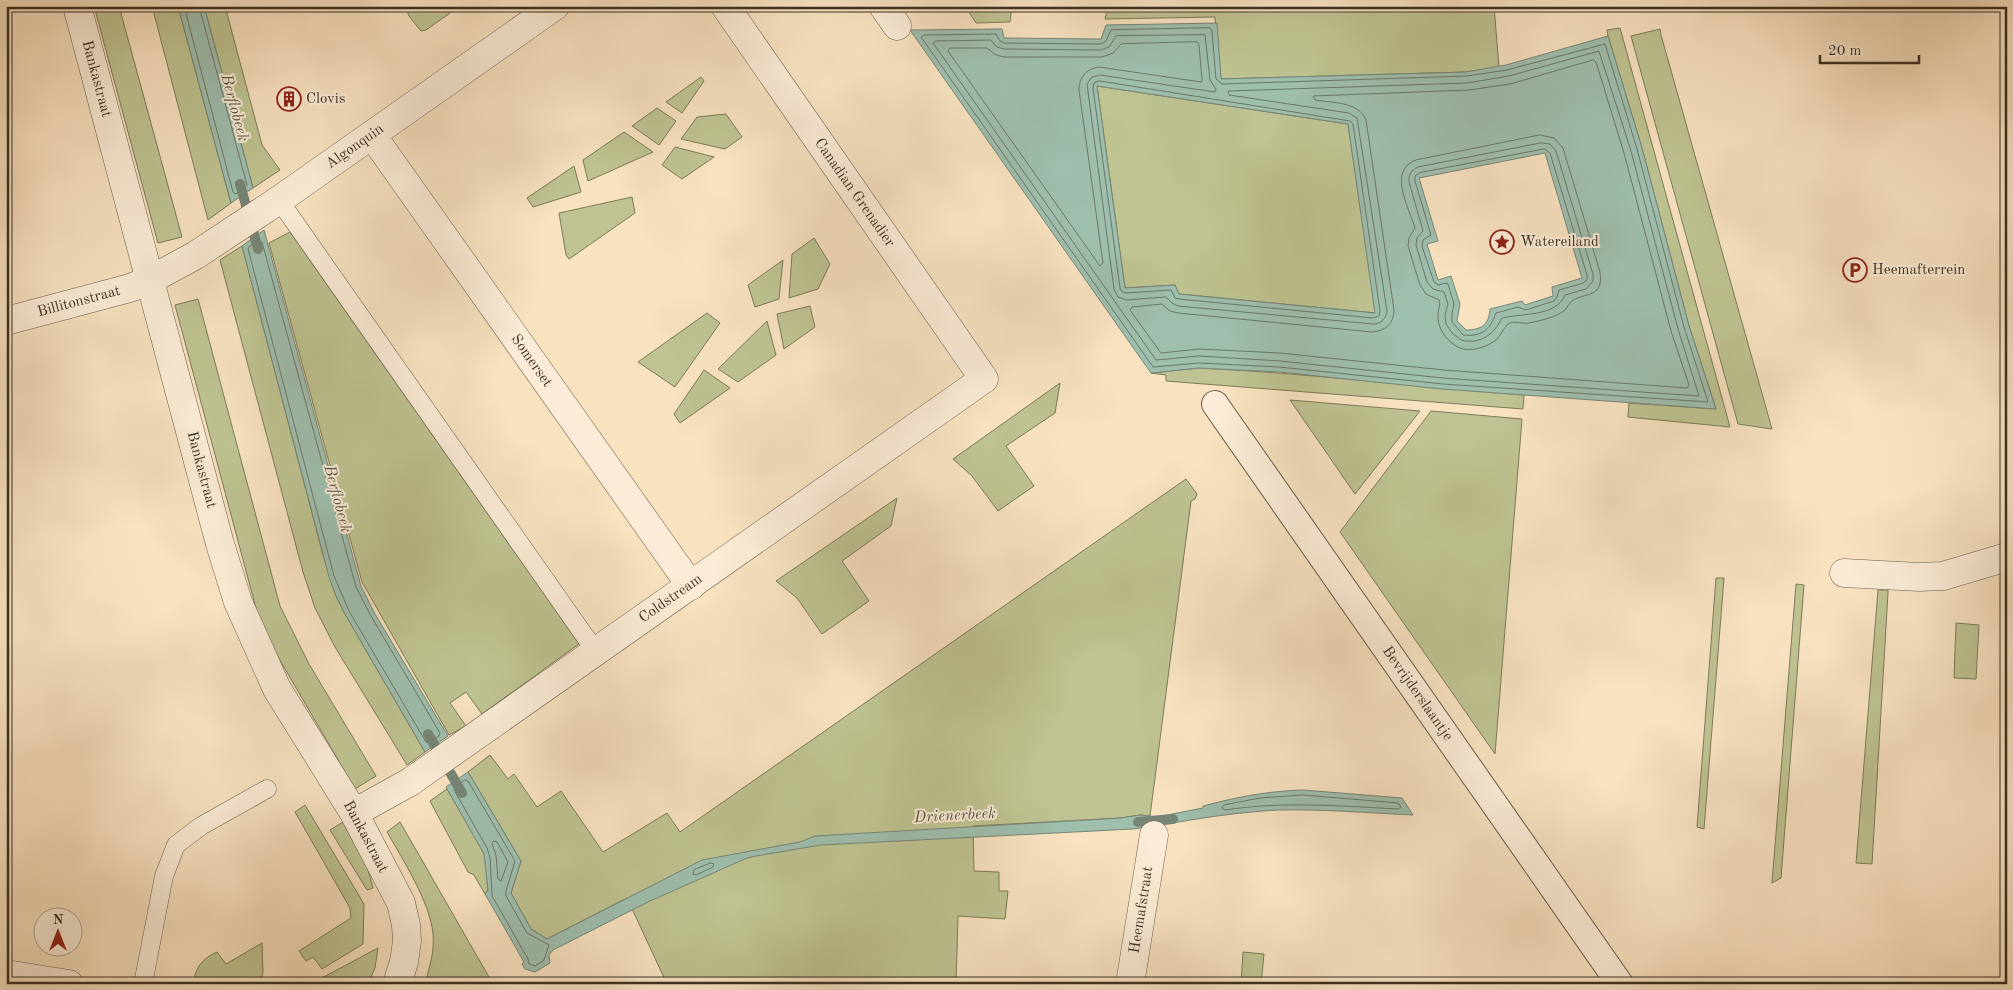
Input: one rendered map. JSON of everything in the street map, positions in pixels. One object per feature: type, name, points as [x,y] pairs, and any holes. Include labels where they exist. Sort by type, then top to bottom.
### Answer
[{"type":"street","name":"Bankastraat","points":[[77,6],[220,544],[238,602],[277,689],[354,813],[400,903],[406,926],[407,941],[404,962],[397,984]]},
{"type":"street","name":"Algonquin","points":[[150,280],[221,240],[555,6]]},
{"type":"street","name":"Canadian Grenadier","points":[[725,6],[984,379]]},
{"type":"street","name":"Somerset","points":[[372,135],[691,586]]},
{"type":"street","name":"Billitonstraat","points":[[6,321],[130,288],[150,280]]},
{"type":"street","name":"Coldstream","points":[[354,813],[410,782],[984,379]]},
{"type":"street","name":"Bevrijderslaantje","points":[[1214,404],[1620,984]]},
{"type":"street","points":[[1844,574],[1943,576],[2007,558]]},
{"type":"street","name":"Heemafstraat","points":[[1130,984],[1154,835]]},
{"type":"street","points":[[6,974],[69,984]]},
{"type":"lane","points":[[274,203],[596,652]]},
{"type":"lane","points":[[143,984],[164,876],[176,845],[201,826],[267,789]]},
{"type":"green space","points":[[94,6],[119,6],[182,237],[158,243]]},
{"type":"green space","points":[[152,6],[178,6],[231,203],[208,220]]},
{"type":"green space","points":[[204,6],[225,6],[262,145],[280,170],[253,188]]},
{"type":"green space","points":[[405,6],[460,6],[426,30],[421,31],[409,16]]},
{"type":"green space","points":[[965,6],[1012,6],[1010,22],[976,23]]},
{"type":"green space","points":[[1108,6],[1494,6],[1499,67],[1466,72],[1221,79],[1215,17],[1105,19]]},
{"type":"green space","points":[[1620,28],[1730,427],[1628,417],[1629,403],[1716,409],[1689,326],[1642,148],[1608,36],[1607,30]]},
{"type":"green space","points":[[1660,29],[1772,429],[1738,424],[1631,36]]},
{"type":"green space","points":[[701,77],[704,81],[682,113],[666,102]]},
{"type":"green space","points":[[1097,86],[1348,124],[1376,313],[1179,294],[1175,285],[1125,288]]},
{"type":"green space","points":[[657,108],[676,121],[659,145],[632,126]]},
{"type":"green space","points":[[726,114],[742,137],[725,149],[681,139],[697,117]]},
{"type":"green space","points":[[624,132],[653,152],[588,181],[583,160]]},
{"type":"green space","points":[[675,147],[714,157],[682,179],[662,165]]},
{"type":"green space","points":[[574,166],[581,192],[533,207],[527,198]]},
{"type":"green space","points":[[632,197],[635,213],[569,259],[566,255],[559,213]]},
{"type":"green space","points":[[290,232],[579,644],[482,714],[466,692],[450,703],[466,726],[449,735],[362,582],[269,243]]},
{"type":"green space","points":[[814,238],[830,264],[818,289],[789,298],[792,254]]},
{"type":"green space","points":[[242,246],[323,555],[336,596],[425,752],[407,765],[335,647],[315,608],[303,572],[220,260]]},
{"type":"green space","points":[[783,260],[779,299],[755,307],[748,285]]},
{"type":"green space","points":[[198,299],[280,606],[309,664],[376,776],[355,789],[267,638],[257,612],[175,305]]},
{"type":"green space","points":[[810,306],[815,327],[784,349],[777,314]]},
{"type":"green space","points":[[707,313],[720,323],[675,387],[638,362]]},
{"type":"green space","points":[[767,321],[776,355],[738,382],[718,369]]},
{"type":"green space","points":[[1199,368],[1281,373],[1524,395],[1523,409],[1166,381],[1166,375],[1151,373]]},
{"type":"green space","points":[[704,370],[730,388],[680,423],[674,414]]},
{"type":"green space","points":[[1060,383],[1055,413],[1006,446],[1034,486],[998,511],[972,476],[953,459]]},
{"type":"green space","points":[[1290,400],[1420,411],[1355,494]]},
{"type":"green space","points":[[1431,411],[1522,419],[1495,754],[1340,532]]},
{"type":"green space","points":[[1186,479],[1197,494],[1195,499],[1191,501],[1150,816],[1140,815],[1121,818],[973,826],[974,871],[999,872],[999,891],[1008,891],[1005,919],[958,916],[956,984],[667,984],[627,898],[547,939],[531,929],[511,893],[521,861],[468,772],[490,755],[508,779],[514,774],[537,807],[561,791],[603,852],[667,813],[680,832]]},
{"type":"green space","points":[[897,498],[891,526],[842,561],[869,601],[822,634],[797,598],[776,581]]},
{"type":"green space","points":[[1716,578],[1724,578],[1704,829],[1697,827]]},
{"type":"green space","points":[[1796,584],[1804,585],[1781,878],[1772,883]]},
{"type":"green space","points":[[1878,590],[1888,590],[1888,593],[1872,864],[1856,863]]},
{"type":"green space","points":[[1956,623],[1979,625],[1976,679],[1954,678]]},
{"type":"green space","points":[[447,789],[485,854],[488,890],[485,894],[474,875],[468,872],[430,801]]},
{"type":"green space","points":[[305,805],[364,904],[363,944],[322,969],[313,957],[306,961],[299,951],[351,918],[350,908],[295,812]]},
{"type":"green space","points":[[343,822],[368,869],[373,888],[367,890],[330,830]]},
{"type":"green space","points":[[400,822],[493,984],[425,984],[430,966],[433,934],[427,909],[421,895],[387,832]]},
{"type":"green space","points":[[262,943],[263,972],[260,984],[231,984],[194,979],[199,966],[212,954],[217,952],[226,964]]},
{"type":"green space","points":[[378,948],[375,968],[368,984],[317,984],[316,981]]},
{"type":"green space","points":[[1243,952],[1264,954],[1261,984],[1241,984]]},
{"type":"water","points":[[178,6],[204,6],[253,188],[231,203]]},
{"type":"water","points":[[1217,23],[1221,79],[1466,72],[1506,65],[1608,36],[1642,148],[1689,326],[1716,409],[1442,389],[1279,372],[1199,368],[1151,373],[910,30],[1002,29],[1004,38],[1101,39],[1106,25]],"holes":[[[1097,86],[1348,124],[1375,313],[1179,294],[1175,285],[1125,288]],[[1545,153],[1582,278],[1552,287],[1553,296],[1525,305],[1522,301],[1490,309],[1488,319],[1483,326],[1466,330],[1457,321],[1460,304],[1451,276],[1438,280],[1427,244],[1438,241],[1419,178]]]},
{"type":"water","points":[[264,230],[361,586],[375,614],[448,736],[425,752],[345,614],[329,577],[242,246]]},
{"type":"water","points":[[468,772],[521,861],[511,893],[531,929],[547,939],[702,860],[800,842],[815,836],[1121,818],[1140,815],[1151,816],[1150,827],[1133,829],[821,845],[747,858],[650,901],[553,950],[549,955],[550,963],[535,972],[525,969],[522,964],[524,962],[485,894],[488,890],[484,854],[446,787]]},
{"type":"water","points":[[1303,790],[1402,798],[1413,815],[1279,810],[1249,812],[1161,825],[1162,816],[1203,808],[1203,806],[1240,797]]},
{"type":"waterway","name":"Berflobeek","points":[[240,184],[258,249]]},
{"type":"waterway","name":"Berflobeek","points":[[428,734],[462,793]]},
{"type":"waterway","name":"Drienerbeek","points":[[1138,822],[1173,819]]},
{"type":"place","name":"Clovis","points":[[289,99]]},
{"type":"place","name":"Watereiland","points":[[1502,242]]},
{"type":"place","name":"Heemafterrein","points":[[1855,270]]}]
